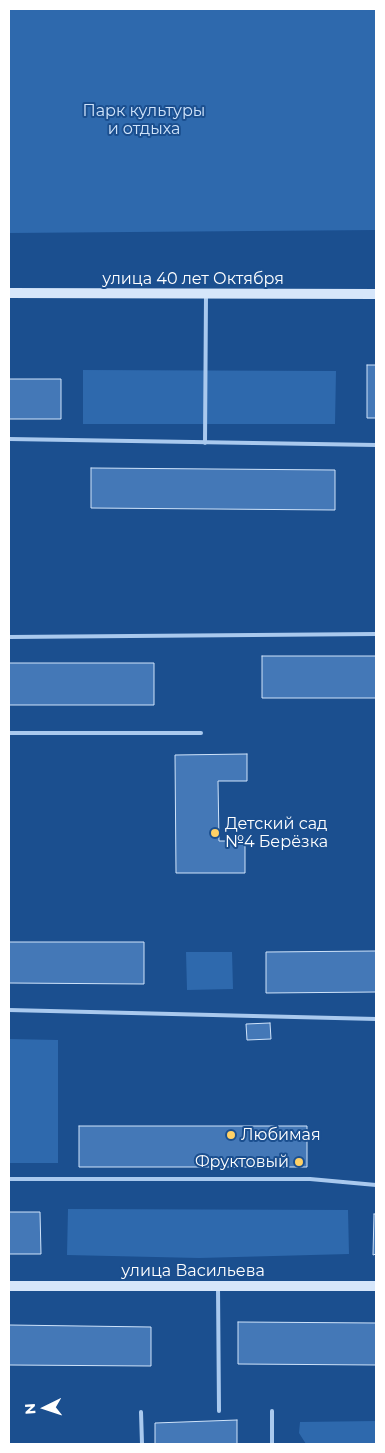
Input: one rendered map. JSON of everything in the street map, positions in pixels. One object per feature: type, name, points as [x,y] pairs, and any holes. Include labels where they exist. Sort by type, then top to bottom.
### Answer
[{"type":"street","name":"улица 40 лет Октября","points":[[9,293],[376,294]]},
{"type":"street","name":"улица Васильева","points":[[9,1286],[376,1286]]},
{"type":"lane","points":[[206,294],[206,443]]},
{"type":"lane","points":[[9,439],[376,445]]},
{"type":"lane","points":[[9,637],[376,634]]},
{"type":"lane","points":[[9,733],[201,733]]},
{"type":"lane","points":[[9,1010],[376,1019]]},
{"type":"lane","points":[[9,1179],[310,1179],[376,1184]]},
{"type":"lane","points":[[218,1286],[219,1411]]},
{"type":"lane","points":[[272,1411],[272,1444]]},
{"type":"lane","points":[[141,1412],[142,1444]]},
{"type":"green space","name":"Парк культуры и отдыха","points":[[9,9],[376,9],[376,230],[9,233]]},
{"type":"green space","points":[[83,370],[336,371],[335,424],[83,424]]},
{"type":"green space","points":[[186,952],[232,952],[233,989],[187,990]]},
{"type":"green space","points":[[9,1039],[58,1040],[58,1163],[9,1163]]},
{"type":"green space","points":[[68,1209],[348,1210],[349,1254],[199,1258],[67,1255]]},
{"type":"green space","points":[[376,1421],[376,1444],[306,1444],[299,1433],[300,1422]]},
{"type":"building","points":[[367,365],[376,365],[376,418],[367,418]]},
{"type":"building","points":[[9,379],[61,379],[61,419],[9,419]]},
{"type":"building","points":[[91,468],[335,470],[335,510],[91,508]]},
{"type":"building","points":[[262,656],[376,656],[376,698],[262,698]]},
{"type":"building","points":[[9,663],[154,663],[154,705],[9,705]]},
{"type":"building","points":[[247,754],[247,781],[218,781],[219,841],[245,841],[245,873],[176,873],[175,755]]},
{"type":"building","points":[[9,942],[144,942],[144,984],[9,983]]},
{"type":"building","points":[[376,951],[376,992],[266,993],[266,952]]},
{"type":"building","points":[[270,1023],[271,1039],[247,1040],[246,1024]]},
{"type":"building","points":[[79,1126],[307,1126],[307,1167],[79,1167]]},
{"type":"building","points":[[9,1212],[40,1212],[41,1254],[9,1254]]},
{"type":"building","points":[[374,1214],[376,1214],[376,1254],[373,1255]]},
{"type":"building","points":[[238,1322],[376,1323],[376,1365],[238,1364]]},
{"type":"building","points":[[9,1325],[151,1327],[151,1366],[9,1365]]},
{"type":"building","points":[[237,1420],[237,1444],[155,1444],[155,1423]]},
{"type":"place","name":"Детский сад №4 Берёзка","points":[[215,833]]},
{"type":"place","name":"Любимая","points":[[231,1135]]},
{"type":"place","name":"Фруктовый","points":[[299,1162]]}]
